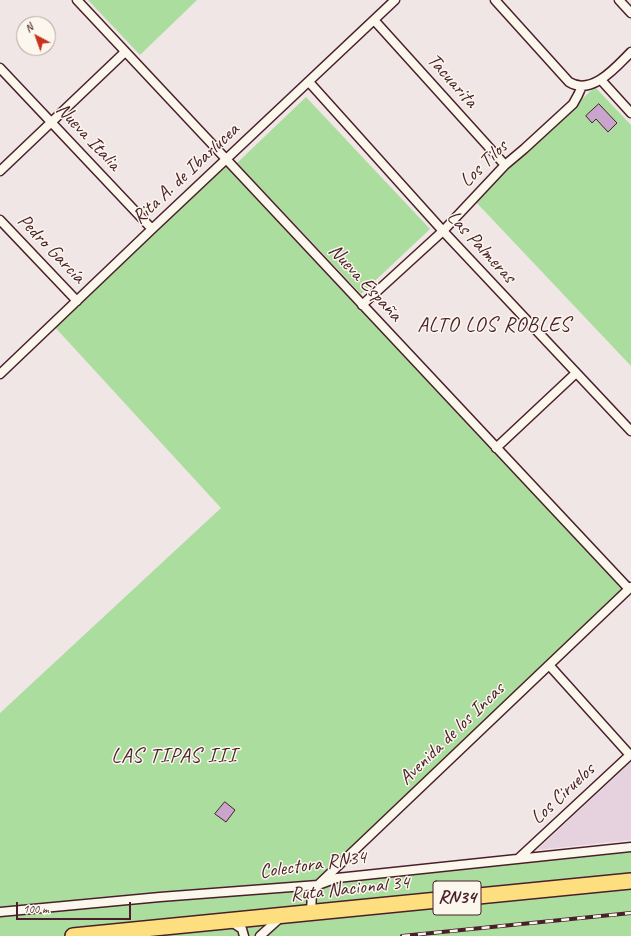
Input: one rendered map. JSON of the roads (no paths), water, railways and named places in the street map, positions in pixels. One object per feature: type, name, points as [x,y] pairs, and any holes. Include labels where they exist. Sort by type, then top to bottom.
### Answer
[{"type":"highway","name":"Ruta Nacional 34","points":[[73,936],[631,881]]},
{"type":"street","name":"Nueva España","points":[[77,0],[496,448],[630,588]]},
{"type":"street","name":"Rita A. de Ibarlucea","points":[[0,373],[395,0]]},
{"type":"street","points":[[495,0],[569,82],[574,85],[582,86],[601,80],[631,52]]},
{"type":"street","points":[[618,0],[631,13]]},
{"type":"street","name":"Tacuarita","points":[[374,20],[505,164]]},
{"type":"street","points":[[0,171],[125,52]]},
{"type":"street","name":"Nueva Italia","points":[[0,68],[152,229]]},
{"type":"street","points":[[601,80],[631,113]]},
{"type":"street","name":"Las Palmeras","points":[[309,82],[443,231],[631,431]]},
{"type":"street","name":"Los Tilos","points":[[362,305],[443,231],[505,164],[524,149],[573,104],[582,86]]},
{"type":"street","name":"Pedro García","points":[[0,220],[77,301]]},
{"type":"street","points":[[496,448],[576,373]]},
{"type":"street","name":"Avenida de los Incas","points":[[311,913],[312,892],[318,885],[630,588]]},
{"type":"street","points":[[549,665],[631,754]]},
{"type":"street","name":"Los Ciruelos","points":[[519,858],[631,754]]},
{"type":"street","name":"Colectora RN34","points":[[0,912],[160,897],[318,885],[337,878],[631,847]]},
{"type":"street","points":[[260,936],[282,916]]},
{"type":"street","points":[[229,921],[242,929],[244,936]]},
{"type":"railway","points":[[402,936],[631,913]]},
{"type":"district","name":"ALTO LOS ROBLES","points":[[494,325]]},
{"type":"district","name":"LAS TIPAS III","points":[[174,756]]}]
